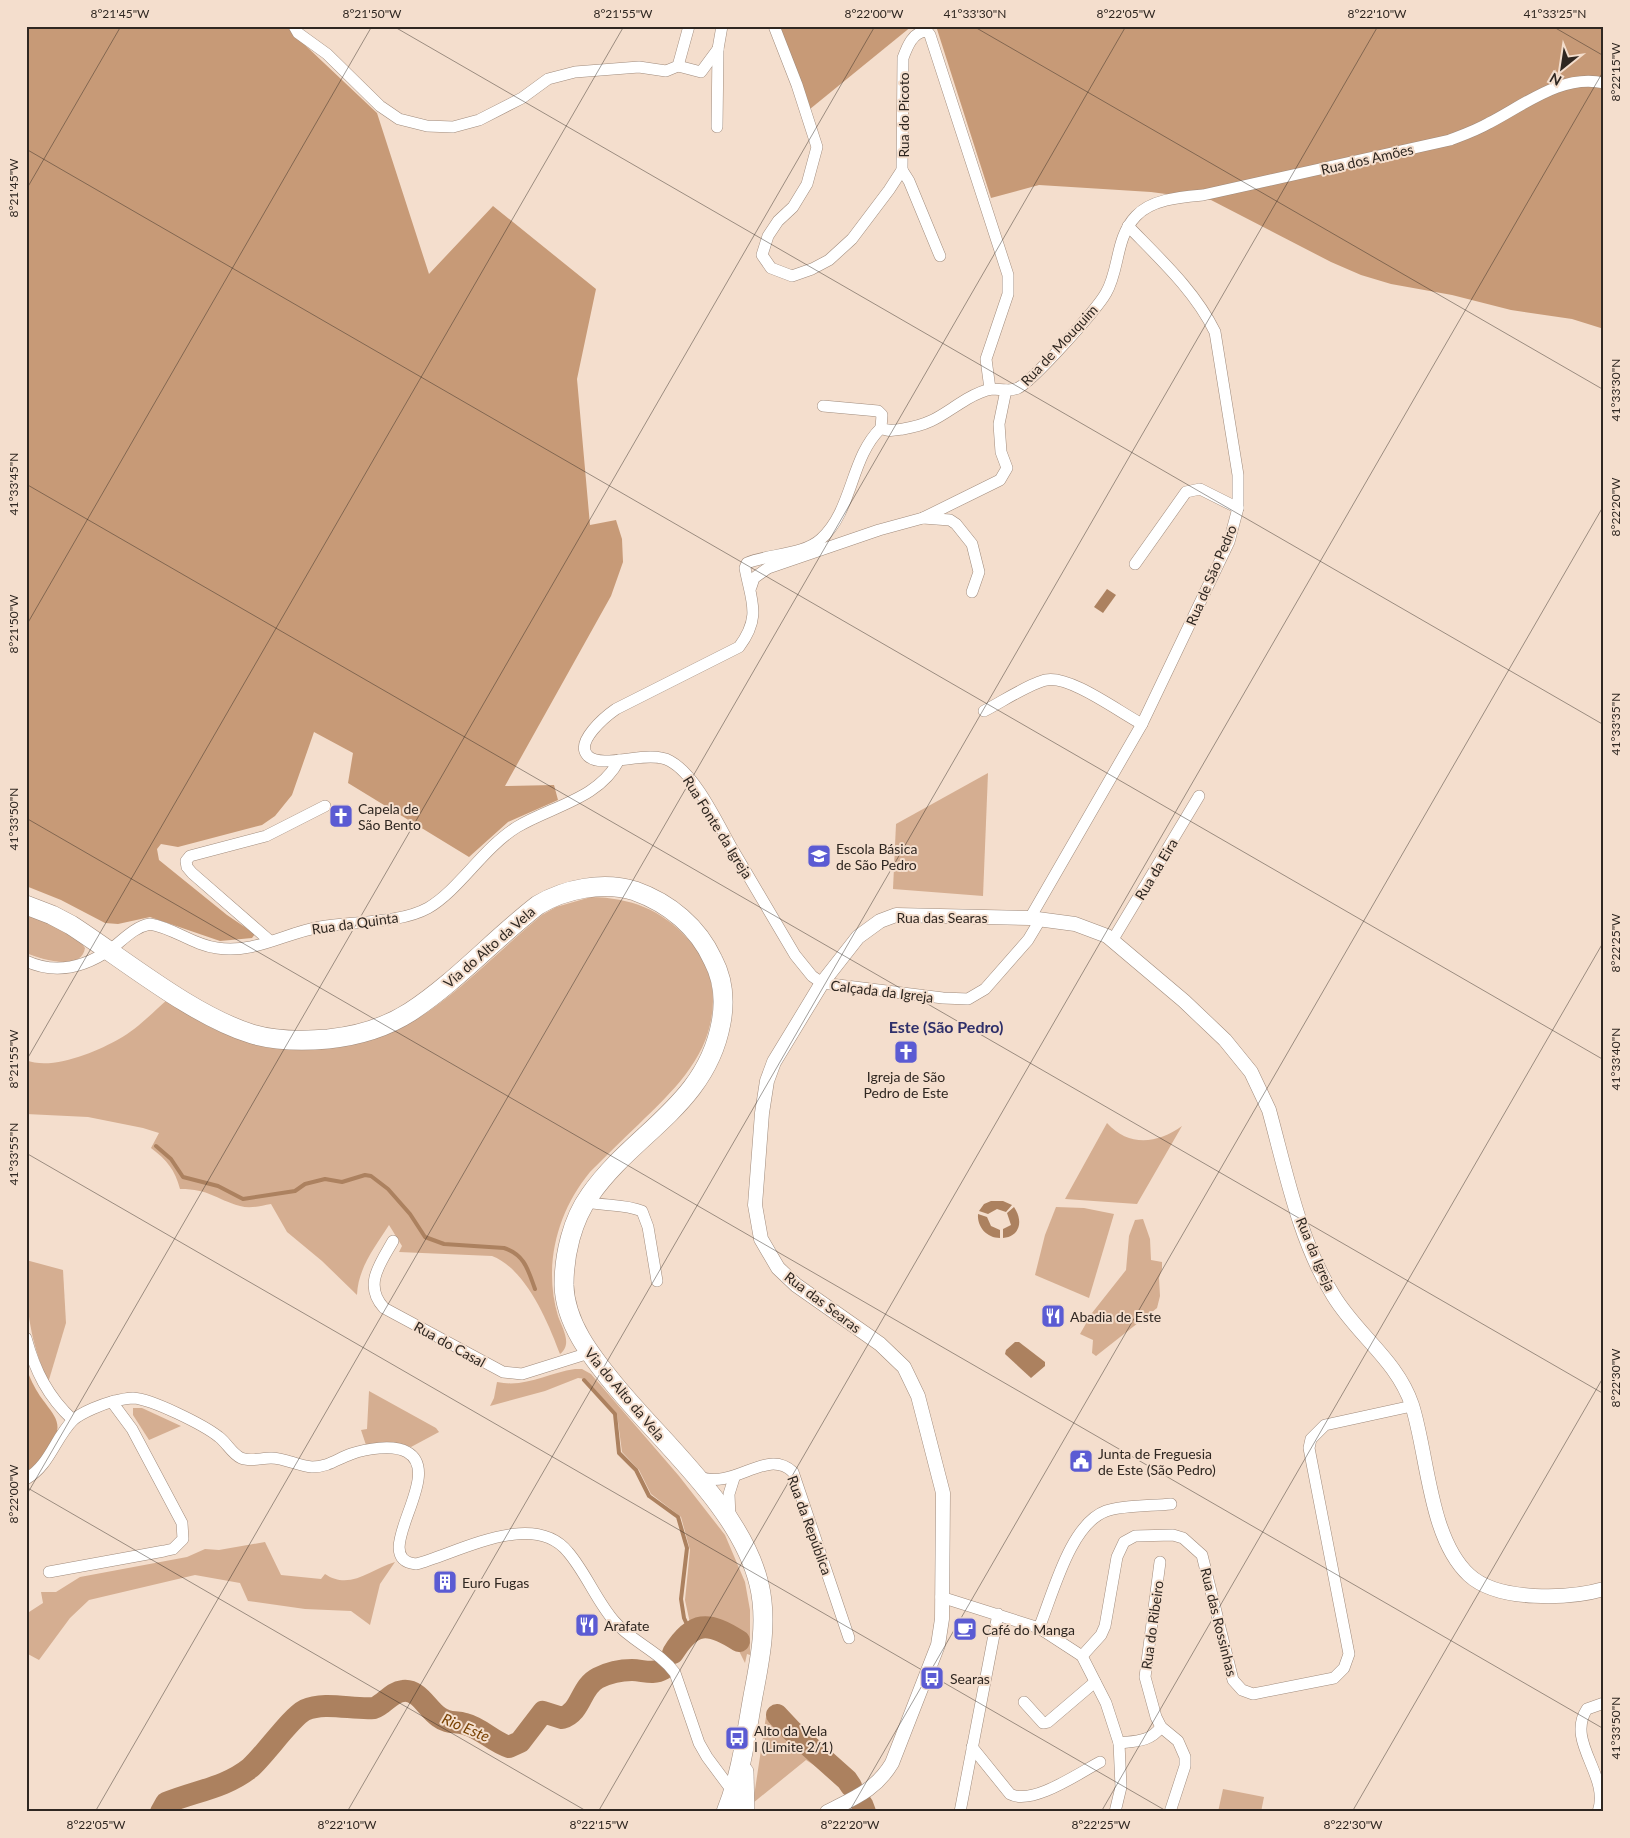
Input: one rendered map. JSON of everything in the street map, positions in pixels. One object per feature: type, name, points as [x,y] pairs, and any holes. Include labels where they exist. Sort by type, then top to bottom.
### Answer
[{"type":"main road","name":"Via do Alto da Vela","points":[[26,905],[52,915],[109,950],[174,994],[235,1028],[255,1035],[311,1041],[341,1038],[366,1032],[408,1013],[460,973],[518,920],[552,897],[569,891],[599,887],[630,890],[654,900],[677,914],[704,942],[718,971],[724,1010],[718,1042],[705,1072],[684,1099],[611,1170],[586,1202],[577,1220],[566,1253],[564,1287],[570,1314],[589,1352],[631,1405],[694,1476],[716,1491],[742,1540],[759,1583],[763,1632],[760,1660],[742,1759]]},
{"type":"main road","points":[[739,1810],[733,1792],[742,1759]]},
{"type":"main road","points":[[739,1810],[745,1777],[742,1759]]},
{"type":"street","points":[[294,26],[298,33],[326,54],[380,106],[399,119],[427,126],[453,128],[479,120],[522,98],[548,79],[575,72],[639,67],[666,71],[678,66],[701,72],[718,49]]},
{"type":"street","points":[[678,66],[689,26]]},
{"type":"street","points":[[717,127],[718,49],[722,26]]},
{"type":"street","name":"Rua do Picoto","points":[[774,26],[797,85],[817,147],[807,184],[793,207],[778,221],[768,236],[762,255],[771,268],[792,276],[812,269],[829,260],[852,239],[890,190],[902,170],[903,58],[907,46],[917,35],[927,31],[940,61],[964,142],[1008,275],[1008,294],[986,358],[990,389]]},
{"type":"street","name":"Rua dos Amões","points":[[1128,226],[1142,211],[1162,201],[1203,195],[1450,140],[1488,124],[1553,89],[1576,82],[1592,80],[1604,84]]},
{"type":"street","points":[[902,170],[909,181],[940,256]]},
{"type":"street","name":"Rua de Mouquim","points":[[751,587],[754,578],[768,568],[879,530],[923,518],[1000,480],[1005,475],[1007,468],[1001,452],[999,424],[1006,390],[1018,388],[1032,377],[1091,314],[1106,293],[1114,271],[1118,251],[1128,226]]},
{"type":"street","name":"Rua de São Pedro","points":[[1035,919],[1142,724],[1229,542],[1238,508],[1238,475],[1215,332],[1191,292],[1128,226]]},
{"type":"street","points":[[881,428],[889,431],[931,423],[968,398],[990,389],[1006,390]]},
{"type":"street","points":[[751,587],[746,568],[748,563],[798,550],[820,540],[837,519],[865,450],[874,435],[881,428],[882,415],[878,411],[823,406]]},
{"type":"street","points":[[1135,564],[1186,492],[1200,489],[1238,508]]},
{"type":"street","points":[[923,518],[950,520],[956,524],[972,544],[979,572],[972,592]]},
{"type":"street","name":"Rua Fonte da Igreja","points":[[751,587],[753,620],[748,636],[739,647],[616,709],[602,719],[584,744],[588,756],[600,760],[619,760],[654,755],[672,761],[682,769],[706,802],[795,955],[812,976],[822,983]]},
{"type":"street","points":[[984,711],[1044,680],[1057,679],[1142,724]]},
{"type":"street","name":"Rua da Quinta","points":[[26,961],[53,970],[66,969],[109,950],[132,931],[150,924],[216,948],[235,950],[256,947],[319,927],[394,918],[426,909],[437,902],[511,831],[555,808],[575,801],[614,771],[619,760]]},
{"type":"street","name":"Rua da Eira","points":[[1112,941],[1199,796]]},
{"type":"street","points":[[270,941],[192,873],[186,867],[186,861],[190,856],[266,836],[325,806]]},
{"type":"street","name":"Rua das Searas","points":[[827,1812],[874,1787],[883,1778],[892,1763],[938,1645],[942,1619],[943,1493],[912,1381],[904,1366],[892,1353],[796,1285],[778,1268],[761,1239],[755,1205],[762,1114],[767,1081],[781,1047],[822,983],[858,937],[880,920],[896,915],[913,914],[1035,919]]},
{"type":"street","name":"Rua da Igreja","points":[[1035,919],[1092,929],[1112,941],[1218,1034],[1252,1072],[1268,1110],[1293,1198],[1317,1265],[1333,1296],[1385,1357],[1402,1382],[1412,1406],[1432,1496],[1452,1555],[1470,1576],[1500,1591],[1537,1596],[1583,1595],[1604,1589]]},
{"type":"street","name":"Calçada da Igreja","points":[[822,983],[943,998],[968,999],[985,989],[1028,940],[1035,919]]},
{"type":"street","points":[[586,1202],[605,1206],[632,1207],[642,1211],[648,1227],[657,1281]]},
{"type":"street","name":"Rua do Casal","points":[[393,1242],[373,1280],[376,1295],[384,1308],[503,1372],[522,1374],[589,1352]]},
{"type":"street","points":[[26,1338],[41,1380],[51,1396],[73,1420]]},
{"type":"street","points":[[26,1479],[44,1465],[73,1420],[112,1402],[132,1398],[158,1406],[211,1431],[226,1443],[236,1455],[245,1459],[278,1459],[302,1465],[318,1466],[330,1464],[360,1452],[390,1449],[407,1452],[415,1461],[419,1475],[398,1545],[402,1557],[410,1563],[431,1560],[500,1536],[531,1533],[551,1538],[570,1554],[614,1621],[671,1668],[699,1743],[733,1792]]},
{"type":"street","points":[[48,1572],[164,1551],[173,1548],[183,1539],[182,1523],[132,1429],[112,1402]]},
{"type":"street","name":"Rua das Rossinhas","points":[[1082,1656],[1101,1635],[1105,1626],[1117,1557],[1124,1542],[1135,1536],[1173,1535],[1187,1541],[1202,1555],[1233,1680],[1242,1690],[1254,1694],[1334,1678],[1340,1674],[1349,1654],[1309,1448],[1311,1439],[1325,1425],[1412,1406]]},
{"type":"street","name":"Rua da República","points":[[716,1491],[734,1478],[764,1464],[782,1465],[793,1472],[849,1638]]},
{"type":"street","points":[[716,1491],[734,1478]]},
{"type":"street","points":[[1039,1628],[1074,1542],[1087,1523],[1108,1510],[1171,1504]]},
{"type":"street","name":"Rua do Ribeiro","points":[[1160,1562],[1145,1677],[1151,1704],[1161,1727]]},
{"type":"street","points":[[941,1597],[1039,1628],[1082,1656],[1106,1703],[1119,1743],[1121,1787],[1116,1812]]},
{"type":"street","points":[[960,1812],[998,1614]]},
{"type":"street","points":[[1024,1702],[1043,1724],[1048,1722],[1095,1682]]},
{"type":"street","points":[[1598,1812],[1601,1796],[1600,1785],[1580,1732],[1581,1722],[1587,1709],[1604,1703]]},
{"type":"street","points":[[1119,1743],[1143,1741],[1151,1738],[1161,1727],[1178,1741],[1185,1757],[1185,1766],[1170,1812]]},
{"type":"street","points":[[972,1747],[1010,1794],[1018,1798],[1027,1798],[1045,1791],[1100,1762]]},
{"type":"shaded area","points":[[26,26],[291,26],[306,46],[377,113],[429,274],[493,206],[596,289],[577,379],[590,525],[616,520],[622,539],[623,562],[611,596],[505,786],[554,785],[558,800],[508,822],[469,857],[348,783],[353,753],[314,732],[292,795],[275,816],[262,825],[178,847],[161,844],[157,849],[159,860],[227,915],[255,934],[252,938],[220,941],[150,917],[118,924],[105,923],[61,900],[26,886]]},
{"type":"shaded area","points":[[775,26],[912,26],[810,109]]},
{"type":"shaded area","points":[[936,26],[1604,26],[1604,329],[1572,319],[1511,310],[1452,295],[1391,284],[1361,275],[1331,262],[1211,200],[1151,192],[1039,185],[991,198]]},
{"type":"shaded area","points":[[1107,589],[1116,595],[1103,613],[1094,607]]},
{"type":"shaded area","points":[[988,773],[983,896],[893,889],[896,824]]},
{"type":"shaded area","points":[[591,897],[619,900],[644,907],[667,920],[678,929],[694,946],[707,968],[713,992],[713,1001],[711,1020],[706,1038],[689,1070],[666,1098],[590,1172],[569,1204],[561,1222],[556,1240],[552,1278],[558,1316],[566,1341],[566,1346],[560,1354],[542,1312],[525,1284],[515,1272],[492,1256],[399,1252],[402,1246],[389,1225],[364,1267],[360,1276],[357,1295],[322,1261],[287,1232],[271,1204],[244,1207],[199,1191],[180,1189],[176,1176],[170,1166],[151,1148],[159,1133],[88,1117],[26,1114],[26,1060],[36,1063],[60,1062],[98,1049],[132,1031],[167,1000],[216,1030],[242,1040],[269,1047],[325,1049],[353,1044],[380,1037],[429,1011],[458,989],[542,915],[556,907]]},
{"type":"shaded area","points":[[26,915],[58,927],[74,936],[85,948],[82,955],[76,960],[60,962],[26,953]]},
{"type":"shaded area","points":[[1107,1123],[1124,1136],[1143,1140],[1163,1136],[1182,1126],[1137,1204],[1065,1199]]},
{"type":"shaded area","points":[[991,1201],[1003,1201],[1012,1205],[1006,1212],[997,1209],[988,1214],[979,1211],[984,1204]]},
{"type":"shaded area","points":[[1014,1207],[1019,1217],[1019,1227],[1014,1234],[1003,1238],[1003,1229],[1011,1225],[1007,1213]]},
{"type":"shaded area","points":[[1056,1207],[1084,1208],[1114,1214],[1089,1298],[1035,1275],[1045,1235]]},
{"type":"shaded area","points":[[978,1214],[987,1217],[991,1226],[1000,1230],[1000,1238],[995,1238],[984,1231],[979,1223]]},
{"type":"shaded area","points":[[1143,1219],[1150,1239],[1151,1260],[1162,1262],[1159,1278],[1160,1296],[1157,1308],[1096,1356],[1092,1353],[1093,1340],[1080,1334],[1092,1313],[1126,1270],[1129,1236],[1135,1220]]},
{"type":"shaded area","points":[[26,1260],[63,1270],[66,1323],[48,1383],[30,1323]]},
{"type":"shaded area","points":[[1015,1342],[1019,1342],[1045,1362],[1045,1366],[1031,1378],[1005,1354],[1006,1350]]},
{"type":"shaded area","points":[[26,1368],[40,1396],[57,1421],[58,1427],[53,1441],[47,1450],[35,1465],[26,1472]]},
{"type":"shaded area","points":[[575,1369],[582,1369],[591,1374],[679,1476],[725,1535],[745,1582],[750,1610],[750,1655],[747,1654],[745,1663],[736,1645],[741,1639],[735,1635],[718,1627],[691,1628],[685,1600],[690,1550],[681,1517],[651,1494],[639,1470],[622,1452],[617,1414],[585,1379],[578,1378],[545,1391],[490,1406],[494,1398],[497,1382],[527,1382]]},
{"type":"shaded area","points":[[369,1391],[436,1428],[439,1432],[411,1447],[399,1443],[366,1445],[361,1430],[367,1429]]},
{"type":"shaded area","points":[[133,1408],[142,1408],[181,1426],[149,1440],[133,1415]]},
{"type":"shaded area","points":[[265,1542],[281,1575],[321,1579],[325,1574],[334,1579],[352,1580],[395,1562],[380,1584],[370,1625],[351,1611],[305,1609],[248,1601],[240,1583],[195,1575],[89,1600],[70,1618],[39,1660],[26,1653],[26,1614],[43,1603],[41,1592],[56,1592],[80,1577],[187,1557],[205,1549],[219,1550]]},
{"type":"shaded area","points":[[767,1710],[790,1736],[848,1788],[845,1791],[823,1771],[806,1760],[753,1803]]},
{"type":"shaded area","points":[[1223,1789],[1264,1797],[1261,1812],[1218,1812]]},
{"type":"waterway","points":[[156,1146],[171,1159],[183,1177],[218,1186],[243,1199],[295,1191],[305,1184],[325,1179],[342,1182],[365,1175],[371,1176],[388,1189],[410,1214],[425,1237],[444,1244],[504,1248],[511,1251],[525,1264],[535,1289]]},
{"type":"waterway","points":[[584,1380],[615,1414],[619,1453],[636,1470],[649,1496],[678,1517],[687,1548],[681,1599],[684,1618],[690,1631]]},
{"type":"waterway","name":"Rio Este","points":[[673,1653],[687,1635],[702,1627],[718,1630],[739,1641]]},
{"type":"waterway","name":"Rio Este","points":[[161,1812],[166,1803],[220,1785],[240,1775],[256,1762],[299,1714],[313,1707],[374,1708],[399,1692],[409,1691],[418,1696],[442,1719],[471,1726],[509,1747],[520,1742],[543,1712],[562,1718],[569,1715],[588,1687],[598,1678],[610,1673],[623,1671],[652,1672],[663,1669]]},
{"type":"waterway","name":"Rio Este","points":[[777,1715],[792,1731],[847,1780],[851,1786]]},
{"type":"waterway","name":"Rio Este","points":[[862,1804],[865,1812]]},
{"type":"place","name":"Capela de São Bento","points":[[341,816]]},
{"type":"place","name":"Escola Básica de São Pedro","points":[[819,856]]},
{"type":"place","name":"Igreja de São Pedro de Este","points":[[906,1052]]},
{"type":"place","name":"Abadia de Este","points":[[1053,1316]]},
{"type":"place","name":"Junta de Freguesia de Este (São Pedro)","points":[[1081,1461]]},
{"type":"place","name":"Euro Fugas","points":[[445,1582]]},
{"type":"place","name":"Arafate","points":[[587,1625]]},
{"type":"place","name":"Café do Manga","points":[[965,1629]]},
{"type":"place","name":"Searas","points":[[932,1678]]},
{"type":"place","name":"Alto da Vela I (Limite 2/1)","points":[[737,1738]]},
{"type":"district","name":"Este (São Pedro)","points":[[946,1026]]}]
